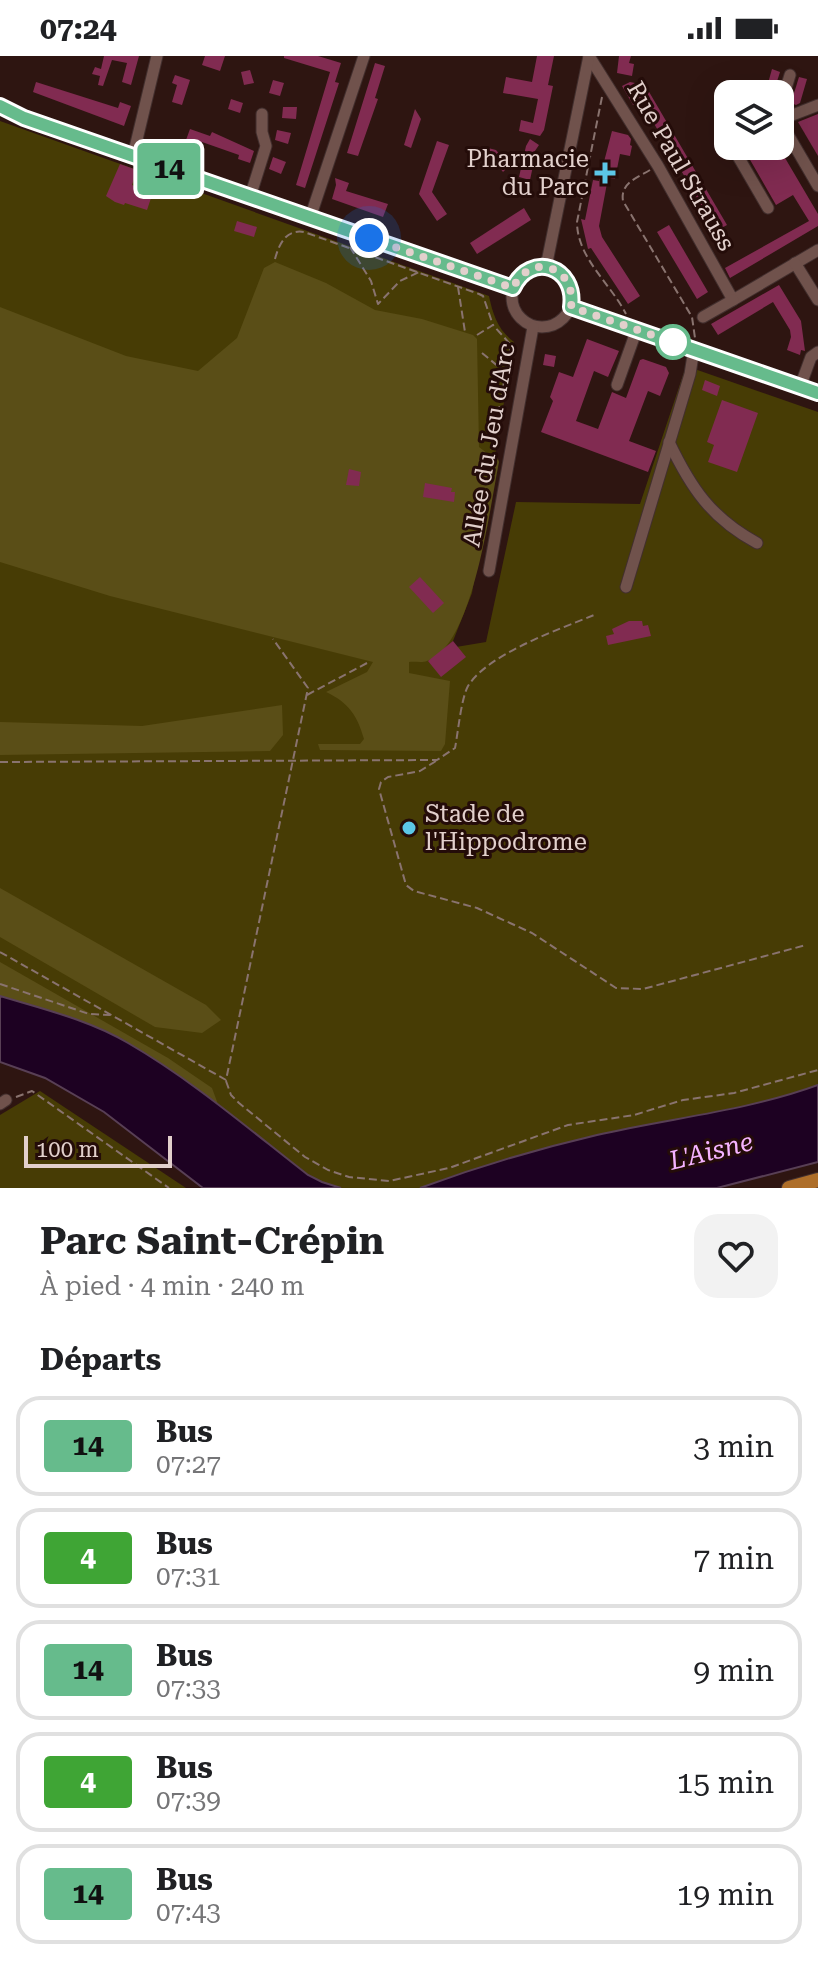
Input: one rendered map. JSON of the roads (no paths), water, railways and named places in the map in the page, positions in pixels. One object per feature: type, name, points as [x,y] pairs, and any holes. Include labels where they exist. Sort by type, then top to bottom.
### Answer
[{"type":"main road","points":[[789,1188],[818,1180]]},
{"type":"street","points":[[133,156],[157,56]]},
{"type":"street","points":[[310,218],[364,56]]},
{"type":"street","points":[[546,267],[589,56]]},
{"type":"street","name":"Rue Paul Strauss","points":[[589,56],[658,166],[733,300]]},
{"type":"street","points":[[788,80],[790,75]]},
{"type":"street","points":[[794,114],[818,105]]},
{"type":"street","points":[[0,106],[24,118],[513,288]]},
{"type":"street","points":[[250,197],[266,146],[262,114]]},
{"type":"street","points":[[794,145],[818,186]]},
{"type":"street","points":[[740,160],[768,208]]},
{"type":"street","points":[[703,317],[818,250]]},
{"type":"street","points":[[795,263],[818,300]]},
{"type":"street","points":[[546,267],[565,277],[572,295],[571,307],[561,321],[552,326],[533,327],[516,315],[512,305],[513,288],[519,276],[527,270],[546,267]]},
{"type":"street","points":[[571,307],[818,393]]},
{"type":"street","name":"Allée du Jeu d'Arc","points":[[489,571],[533,327]]},
{"type":"street","points":[[617,385],[637,329]]},
{"type":"street","points":[[626,587],[690,374],[694,349]]},
{"type":"street","points":[[800,387],[811,357],[818,352]]},
{"type":"street","points":[[669,442],[686,476],[710,508],[730,528],[757,543]]},
{"type":"water","points":[[0,996],[82,1021],[128,1043],[198,1089],[308,1175],[341,1188],[203,1188],[104,1112],[45,1078],[0,1062]]},
{"type":"water","name":"L'Aisne","points":[[818,1085],[818,1162],[717,1188],[420,1188],[552,1146],[736,1108]]},
{"type":"place","name":"Pharmacie du Parc","points":[[605,173]]},
{"type":"place","name":"Stade de l'Hippodrome","points":[[409,828]]}]
